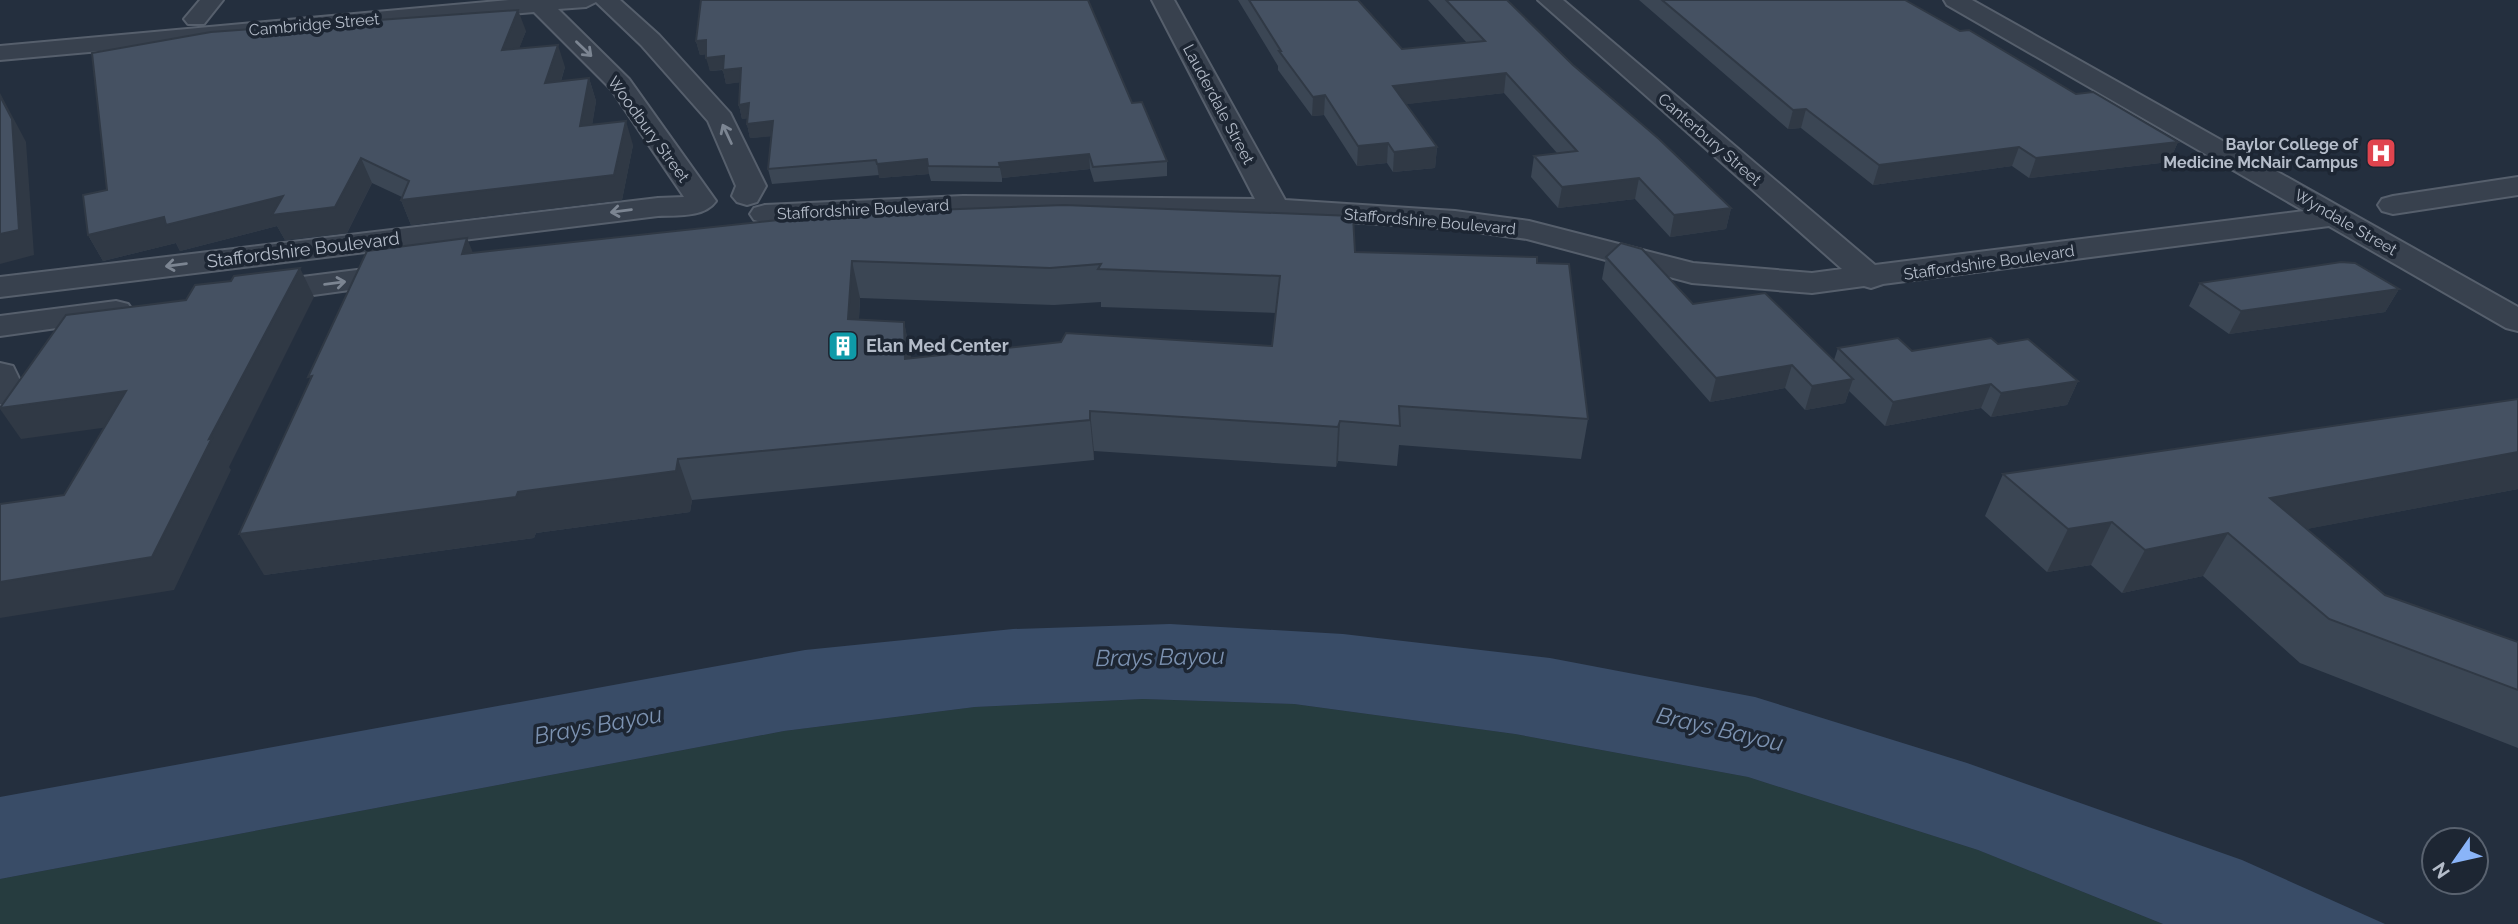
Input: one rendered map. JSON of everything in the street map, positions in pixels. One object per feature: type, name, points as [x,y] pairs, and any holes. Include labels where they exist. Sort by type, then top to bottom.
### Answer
[{"type":"street","points":[[197,19],[212,0]]},
{"type":"street","name":"Cambridge Street","points":[[0,38],[414,0]]},
{"type":"street","name":"Cambridge Street","points":[[0,53],[538,2],[586,0]]},
{"type":"street","points":[[606,0],[650,40],[720,119],[751,186],[761,221],[738,232]]},
{"type":"street","name":"Lauderdale Street","points":[[1163,0],[1275,208]]},
{"type":"street","name":"Canterbury Street","points":[[1549,0],[1871,278]]},
{"type":"street","name":"Wyndale Street","points":[[1955,0],[2518,321]]},
{"type":"street","name":"Woodbury Street","points":[[538,2],[620,84],[688,219]]},
{"type":"street","points":[[2393,205],[2518,186]]},
{"type":"street","name":"Staffordshire Boulevard","points":[[0,287],[657,206],[688,219],[724,195],[756,205],[1275,208],[1455,220],[1529,230],[1692,272],[1754,280],[1812,283],[1871,278],[2336,216]]},
{"type":"street","name":"Staffordshire Boulevard","points":[[223,297],[428,271]]},
{"type":"street","points":[[0,326],[141,308]]},
{"type":"street","points":[[17,382],[86,315]]},
{"type":"green space","points":[[1143,699],[1294,704],[1515,734],[1748,777],[1978,850],[2163,924],[0,924],[0,879],[784,731],[975,707]]},
{"type":"water","name":"Brays Bayou","points":[[1170,624],[1343,634],[1550,658],[1755,697],[1967,763],[2242,860],[2385,924],[2163,924],[1978,850],[1748,777],[1515,734],[1294,704],[1143,699],[975,707],[784,731],[0,879],[0,797],[805,650],[1013,629]]},
{"type":"building","points":[[701,0],[1088,0],[1132,103],[1142,102],[1167,161],[1093,167],[1089,154],[999,163],[1000,167],[928,166],[927,159],[877,164],[876,160],[768,169],[773,121],[747,124],[749,103],[739,105],[741,68],[723,70],[724,56],[706,58],[706,40],[696,41]]},
{"type":"building","points":[[1249,0],[1358,0],[1402,49],[1485,41],[1446,0],[1507,0],[1573,65],[1659,139],[1731,208],[1674,215],[1639,178],[1562,187],[1534,156],[1577,151],[1506,73],[1393,86],[1437,147],[1394,152],[1388,143],[1358,146],[1325,95],[1313,97],[1279,51]]},
{"type":"building","points":[[1662,0],[1905,0],[1960,31],[1969,30],[2076,94],[2093,92],[2178,142],[2036,158],[2019,147],[1879,165],[1806,109],[1793,110]]},
{"type":"building","points":[[518,10],[502,50],[558,45],[545,83],[589,78],[580,126],[626,121],[614,175],[401,200],[409,181],[361,158],[335,207],[272,215],[283,196],[166,225],[164,217],[88,235],[83,195],[107,190],[92,53],[211,32]]},
{"type":"building","points":[[0,96],[12,119],[19,230],[0,234]]},
{"type":"building","points":[[1064,205],[1353,216],[1355,252],[1537,257],[1537,263],[1569,264],[1588,419],[1399,406],[1400,426],[1340,421],[1338,427],[1090,411],[1090,420],[678,459],[676,471],[518,492],[516,497],[239,534],[367,251],[467,238],[462,254],[778,220],[779,216]],"holes":[[[852,261],[1050,268],[1101,264],[1098,269],[1280,276],[1272,346],[1066,333],[1061,342],[905,359],[904,322],[848,319]]]},
{"type":"building","points":[[1621,243],[1642,249],[1693,304],[1765,293],[1853,379],[1812,386],[1792,365],[1716,378],[1606,257]]},
{"type":"building","points":[[2341,262],[2355,263],[2399,289],[2241,311],[2200,283]]},
{"type":"building","points":[[300,268],[209,439],[212,438],[152,557],[0,582],[0,504],[64,495],[126,391],[0,408],[66,315],[186,300],[195,285],[231,281],[234,276]]},
{"type":"building","points":[[1898,338],[1912,351],[1991,338],[1998,344],[2028,339],[2078,381],[2001,393],[1991,384],[1893,402],[1838,348]]},
{"type":"building","points":[[2518,399],[2518,452],[2270,498],[2385,595],[2518,642],[2518,690],[2329,619],[2228,533],[2145,550],[2112,522],[2068,529],[2003,474]]},
{"type":"place","name":"Baylor College of Medicine McNair Campus","points":[[2381,153]]},
{"type":"place","name":"Elan Med Center","points":[[843,346]]}]
